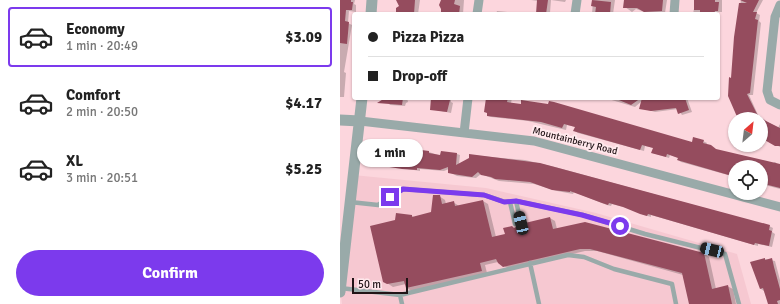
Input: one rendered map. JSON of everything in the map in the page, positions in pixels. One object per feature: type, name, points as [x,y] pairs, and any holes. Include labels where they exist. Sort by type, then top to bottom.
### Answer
[{"type":"street","points":[[371,12],[372,0]]},
{"type":"street","points":[[477,12],[479,0]]},
{"type":"street","points":[[575,12],[577,0]]},
{"type":"street","points":[[674,12],[675,0]]},
{"type":"street","points":[[780,5],[775,17],[767,91],[770,100],[780,105]]},
{"type":"street","points":[[340,292],[362,100]]},
{"type":"street","points":[[464,133],[468,100]]},
{"type":"street","points":[[340,120],[360,121]]},
{"type":"street","name":"Mountainberry Road","points":[[360,121],[534,141],[780,207]]},
{"type":"lane","points":[[350,202],[378,205],[403,189],[484,195],[504,202],[516,201],[582,215],[644,234],[725,254],[739,304]]},
{"type":"lane","points":[[510,202],[518,223],[516,201]]},
{"type":"lane","points":[[340,288],[400,295],[529,263],[568,255],[584,257],[614,269],[672,284],[676,304]]},
{"type":"lane","points":[[529,263],[539,304]]},
{"type":"lane","points":[[400,295],[402,304]]},
{"type":"shaded area","points":[[353,175],[486,188],[596,213],[737,254],[751,304],[342,304],[340,288]]},
{"type":"building","points":[[340,0],[351,0],[351,2],[353,2],[352,10],[346,10],[345,21],[349,22],[347,44],[340,43]]},
{"type":"building","points":[[396,0],[415,0],[414,12],[396,12],[396,8],[399,6]]},
{"type":"building","points":[[441,0],[455,0],[454,4],[460,6],[459,12],[441,12],[439,5]]},
{"type":"building","points":[[537,0],[548,0],[546,12],[536,12]]},
{"type":"building","points":[[592,0],[611,2],[610,12],[595,12],[596,7],[591,6]]},
{"type":"building","points":[[624,0],[663,0],[662,11],[644,12],[637,8],[623,8]]},
{"type":"building","points":[[694,0],[715,0],[715,2],[719,2],[718,11],[700,12],[700,10],[694,10]]},
{"type":"building","points":[[740,0],[759,0],[753,12],[757,12],[755,19],[758,20],[750,93],[747,94],[756,112],[735,112],[728,96],[729,77],[731,78],[734,37],[739,3],[747,3]]},
{"type":"building","points":[[382,100],[403,100],[402,105],[377,103]]},
{"type":"building","points":[[431,100],[450,100],[447,112],[430,110]]},
{"type":"building","points":[[486,100],[508,100],[507,102],[521,104],[521,100],[548,104],[549,101],[692,142],[693,137],[704,140],[703,143],[711,145],[716,149],[763,160],[728,160],[728,175],[677,160],[678,158],[667,154],[666,157],[651,153],[653,148],[642,145],[640,150],[573,131],[575,127],[564,124],[562,128],[541,122],[487,116],[487,113],[484,112]]},
{"type":"building","points":[[619,100],[638,100],[631,105]]},
{"type":"building","points":[[641,100],[686,100],[689,110],[678,114],[676,108],[651,111],[639,109]]},
{"type":"building","points":[[768,122],[780,128],[780,146],[775,146],[768,142]]},
{"type":"building","points":[[383,145],[429,151],[429,153],[440,155],[441,151],[457,153],[456,165],[469,158],[469,154],[540,163],[770,225],[769,230],[772,231],[769,246],[755,243],[754,245],[648,214],[647,216],[640,214],[609,203],[608,205],[570,191],[552,190],[530,182],[495,179],[481,175],[478,172],[472,177],[453,174],[448,173],[448,167],[440,170],[417,168],[417,170],[383,166],[378,164],[380,147]]},
{"type":"building","points":[[768,161],[780,164],[780,188],[768,185]]},
{"type":"building","points":[[433,195],[440,195],[442,204],[454,201],[455,206],[483,200],[492,237],[505,234],[503,228],[512,226],[514,228],[518,226],[522,227],[525,223],[550,217],[553,229],[585,222],[704,253],[712,289],[728,285],[732,304],[689,304],[682,273],[590,249],[580,249],[503,267],[496,259],[480,263],[482,271],[406,288],[404,281],[387,284],[383,282],[370,226],[395,220],[396,213],[412,215],[412,217],[431,212]]},
{"type":"building","points":[[765,258],[765,260],[772,258],[780,289],[780,300],[777,301],[778,304],[768,304],[763,288],[760,289],[750,262]]},
{"type":"route","points":[[390,197],[403,189],[484,195],[504,202],[516,201],[582,215],[620,226]]}]
